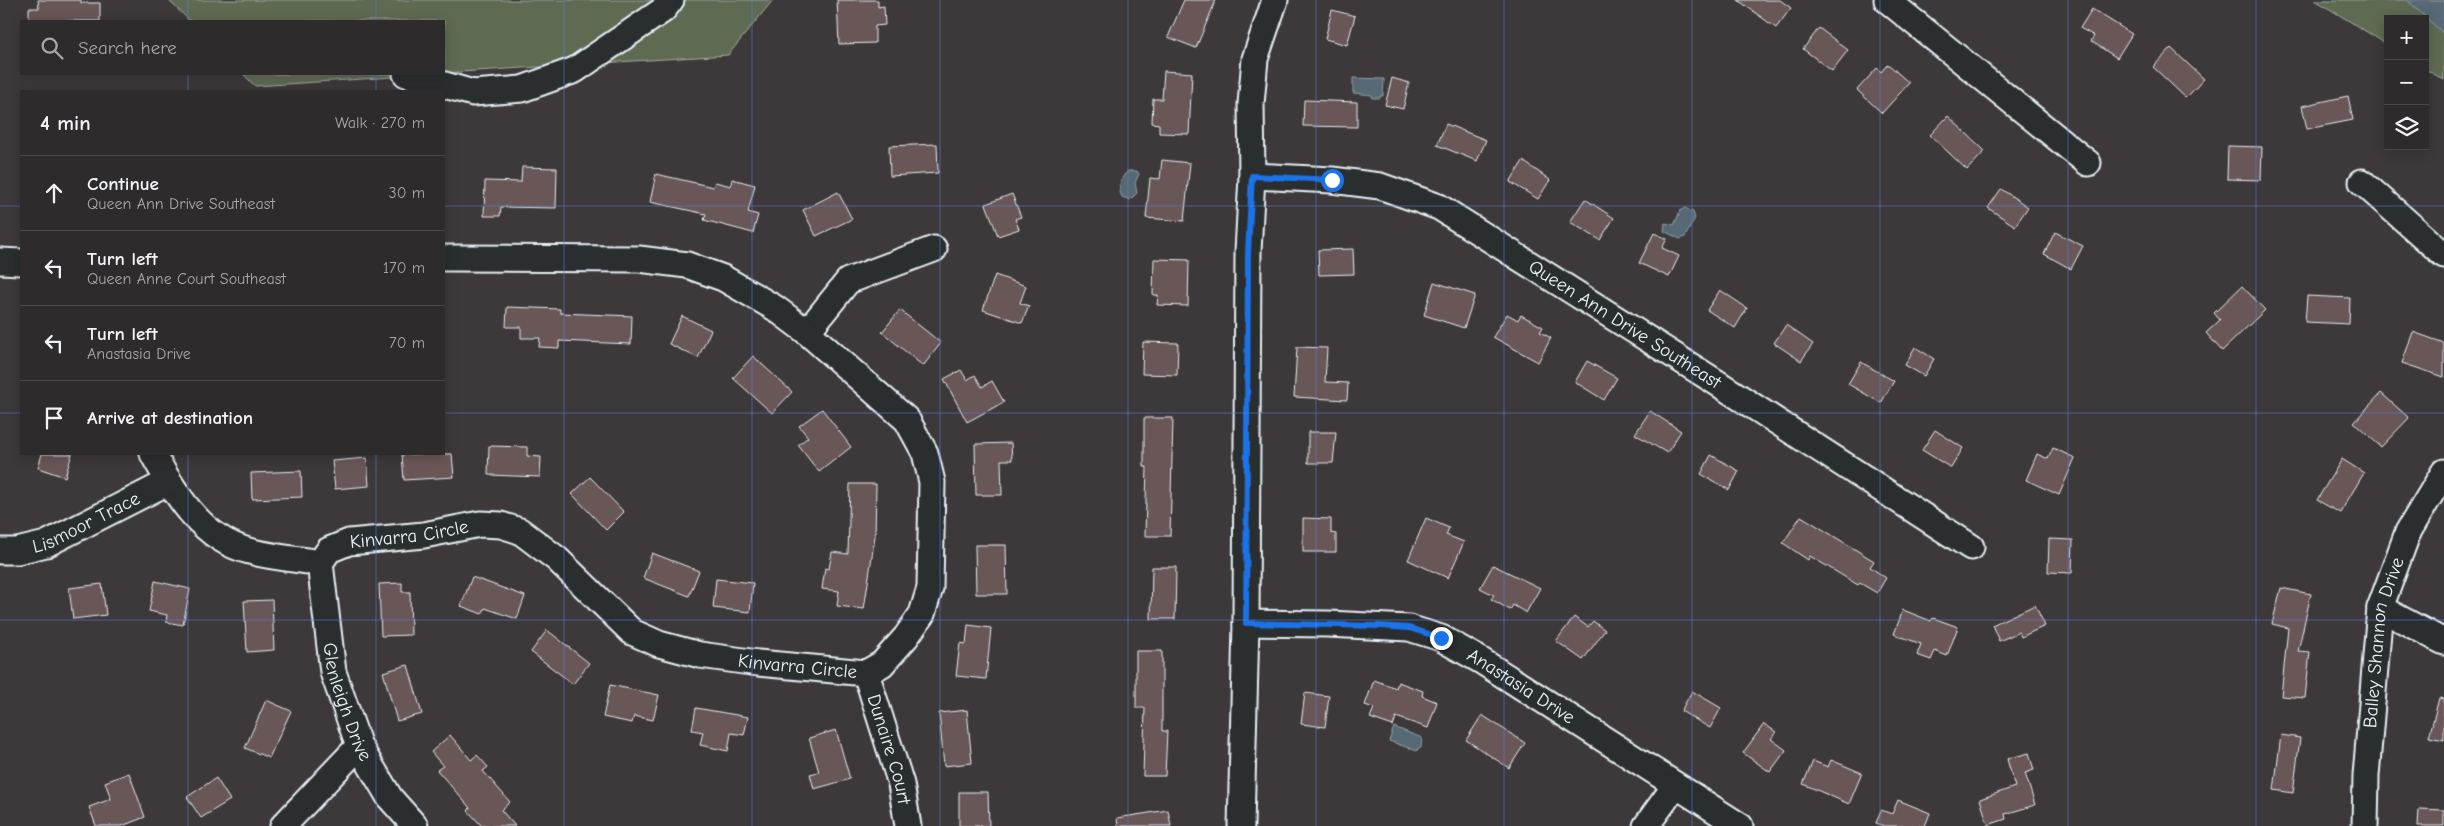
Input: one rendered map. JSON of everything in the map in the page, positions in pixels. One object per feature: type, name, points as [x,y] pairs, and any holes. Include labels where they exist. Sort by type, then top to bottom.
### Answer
[{"type":"street","points":[[410,75],[473,92],[522,89],[575,70],[663,10],[671,0]]},
{"type":"street","points":[[1241,826],[1246,623],[1248,252],[1252,176],[1251,104],[1255,59],[1274,0]]},
{"type":"street","points":[[1887,0],[2088,163]]},
{"type":"street","name":"Queen Ann Drive Southeast","points":[[1252,176],[1332,180],[1380,186],[1439,207],[1725,388],[1971,547]]},
{"type":"street","points":[[2362,182],[2444,255]]},
{"type":"street","points":[[807,332],[848,281],[934,249]]},
{"type":"street","name":"Kinvarra Circle","points":[[320,563],[329,550],[350,542],[424,535],[480,524],[501,525],[520,530],[557,559],[632,632],[650,640],[700,655],[758,663],[866,673],[882,664],[922,614],[930,588],[932,482],[925,453],[907,420],[807,332],[775,308],[723,278],[687,265],[639,259],[445,258]]},
{"type":"street","points":[[0,261],[20,262]]},
{"type":"street","points":[[153,455],[168,482],[198,521],[219,539],[248,551],[320,563]]},
{"type":"street","name":"Balley Shannon Drive","points":[[2365,826],[2366,776],[2380,608],[2408,532],[2444,472]]},
{"type":"street","name":"Lismoor Trace","points":[[0,551],[17,551],[46,544],[168,482]]},
{"type":"street","name":"Glenleigh Drive","points":[[320,563],[333,672],[359,746],[390,798],[415,826]]},
{"type":"street","points":[[2380,608],[2444,642]]},
{"type":"street","name":"Anastasia Drive","points":[[1246,623],[1409,628],[1441,638],[1480,660],[1740,826]]},
{"type":"street","name":"Dunaire Court","points":[[866,673],[901,784],[908,826]]},
{"type":"street","points":[[283,826],[359,746]]},
{"type":"street","points":[[1646,826],[1675,786]]},
{"type":"green space","points":[[168,0],[773,0],[728,55],[445,73],[445,20],[189,20]]},
{"type":"green space","points":[[2315,0],[2444,0],[2444,80],[2429,71],[2429,15],[2384,15],[2384,43]]},
{"type":"green space","points":[[244,75],[425,75],[255,86]]},
{"type":"water","points":[[2407,0],[2444,0],[2444,34],[2429,20],[2429,15],[2423,15]]},
{"type":"water","points":[[1353,78],[1384,79],[1383,96],[1372,98],[1372,95],[1353,93]]},
{"type":"water","points":[[1128,171],[1137,171],[1139,174],[1135,183],[1137,193],[1130,200],[1122,197],[1120,190],[1121,180]]},
{"type":"water","points":[[1685,208],[1693,212],[1695,218],[1685,237],[1680,239],[1664,231],[1665,223],[1674,225],[1680,211]]},
{"type":"water","points":[[1394,727],[1422,738],[1421,748],[1418,748],[1417,751],[1389,741]]},
{"type":"building","points":[[38,0],[81,0],[81,3],[100,3],[100,20],[29,20],[29,8],[39,8]]},
{"type":"building","points":[[837,0],[878,0],[878,7],[884,6],[885,25],[875,26],[875,43],[839,44]]},
{"type":"building","points":[[1184,0],[1216,0],[1196,48],[1168,37]]},
{"type":"building","points":[[1738,0],[1780,0],[1791,8],[1776,28]]},
{"type":"building","points":[[2092,9],[2132,34],[2117,58],[2091,41],[2094,36],[2080,28]]},
{"type":"building","points":[[1332,10],[1355,16],[1347,45],[1325,39]]},
{"type":"building","points":[[1819,28],[1848,50],[1832,71],[1803,49]]},
{"type":"building","points":[[2171,48],[2204,79],[2186,98],[2153,67]]},
{"type":"building","points":[[1888,64],[1909,83],[1882,113],[1857,90],[1877,68],[1881,72]]},
{"type":"building","points":[[1164,71],[1192,73],[1189,134],[1159,133],[1159,124],[1152,123],[1153,99],[1162,99]]},
{"type":"building","points":[[1392,78],[1409,83],[1403,109],[1385,105]]},
{"type":"building","points":[[2348,96],[2353,120],[2307,129],[2302,106]]},
{"type":"building","points":[[1304,100],[1357,102],[1357,127],[1303,126]]},
{"type":"building","points":[[1948,116],[1985,151],[1967,170],[1930,135]]},
{"type":"building","points":[[1446,124],[1486,140],[1477,161],[1437,145]]},
{"type":"building","points":[[937,144],[938,173],[890,176],[889,146]]},
{"type":"building","points":[[2228,146],[2262,147],[2261,180],[2227,179]]},
{"type":"building","points":[[1162,160],[1190,163],[1184,221],[1146,218],[1150,178],[1160,179]]},
{"type":"building","points":[[1523,161],[1550,180],[1538,199],[1510,182]]},
{"type":"building","points":[[522,167],[557,168],[556,208],[501,207],[500,216],[484,216],[485,181],[521,182]]},
{"type":"building","points":[[656,174],[713,187],[715,182],[731,186],[732,179],[755,185],[748,212],[758,215],[753,233],[704,220],[706,214],[650,202]]},
{"type":"building","points":[[2001,189],[2028,207],[2015,226],[1988,208]]},
{"type":"building","points":[[838,192],[852,219],[816,236],[803,210]]},
{"type":"building","points":[[1012,194],[1021,217],[1015,219],[1019,229],[998,236],[986,204]]},
{"type":"building","points":[[1585,199],[1614,218],[1600,240],[1570,222]]},
{"type":"building","points":[[2055,232],[2083,246],[2071,269],[2044,254]]},
{"type":"building","points":[[1654,233],[1667,239],[1662,248],[1679,256],[1669,277],[1639,263]]},
{"type":"building","points":[[1353,249],[1354,274],[1319,275],[1318,250]]},
{"type":"building","points":[[1154,259],[1189,260],[1188,306],[1157,305],[1158,295],[1153,295]]},
{"type":"building","points":[[995,275],[1026,286],[1020,303],[1029,306],[1022,323],[983,310]]},
{"type":"building","points":[[1434,282],[1475,295],[1464,328],[1424,315]]},
{"type":"building","points":[[2242,286],[2265,310],[2222,351],[2206,333],[2220,320],[2214,313]]},
{"type":"building","points":[[1720,290],[1747,308],[1735,328],[1707,310]]},
{"type":"building","points":[[2307,296],[2350,298],[2349,324],[2305,322]]},
{"type":"building","points":[[507,307],[560,309],[560,313],[632,316],[631,344],[559,341],[559,348],[539,347],[540,338],[521,338],[521,327],[506,327]]},
{"type":"building","points":[[900,310],[941,343],[923,366],[882,332]]},
{"type":"building","points":[[1507,314],[1518,320],[1521,315],[1543,327],[1540,332],[1551,338],[1538,362],[1493,337]]},
{"type":"building","points":[[682,316],[711,330],[698,358],[669,344]]},
{"type":"building","points":[[1786,325],[1813,344],[1801,361],[1774,343]]},
{"type":"building","points":[[2413,332],[2444,343],[2444,377],[2402,363]]},
{"type":"building","points":[[1143,342],[1178,343],[1177,375],[1142,374]]},
{"type":"building","points":[[1297,347],[1327,348],[1325,382],[1348,383],[1347,400],[1294,397]]},
{"type":"building","points":[[1915,347],[1934,359],[1924,376],[1905,365]]},
{"type":"building","points":[[753,356],[792,392],[772,413],[733,378]]},
{"type":"building","points":[[1587,361],[1617,378],[1604,400],[1575,382]]},
{"type":"building","points":[[1861,362],[1894,381],[1881,403],[1848,384]]},
{"type":"building","points":[[961,370],[967,380],[975,375],[982,387],[992,381],[1004,402],[967,422],[944,379]]},
{"type":"building","points":[[2381,393],[2409,418],[2381,447],[2354,422]]},
{"type":"building","points":[[822,409],[851,447],[819,472],[798,445],[808,437],[799,426]]},
{"type":"building","points":[[1650,411],[1681,431],[1667,453],[1635,434]]},
{"type":"building","points":[[1144,418],[1173,418],[1170,536],[1145,536],[1147,467],[1144,467]]},
{"type":"building","points":[[1935,430],[1963,448],[1951,468],[1922,450]]},
{"type":"building","points":[[1308,432],[1336,432],[1333,463],[1308,463]]},
{"type":"building","points":[[1011,443],[1012,460],[1001,460],[1002,495],[976,495],[975,444]]},
{"type":"building","points":[[489,446],[527,447],[527,456],[541,457],[540,477],[488,475]]},
{"type":"building","points":[[2053,448],[2075,458],[2059,495],[2026,480],[2037,454],[2048,459]]},
{"type":"building","points":[[452,454],[454,477],[404,480],[402,455]]},
{"type":"building","points":[[42,455],[72,455],[65,477],[38,468]]},
{"type":"building","points":[[1711,455],[1739,471],[1729,490],[1701,474]]},
{"type":"building","points":[[367,458],[369,486],[335,489],[332,461]]},
{"type":"building","points":[[2342,459],[2364,473],[2340,513],[2317,500]]},
{"type":"building","points":[[301,471],[302,497],[252,499],[251,473]]},
{"type":"building","points":[[590,477],[624,512],[606,530],[572,494]]},
{"type":"building","points":[[850,484],[876,484],[875,536],[864,609],[837,606],[839,591],[822,589],[825,568],[829,569],[832,552],[848,554]]},
{"type":"building","points":[[1801,516],[1874,561],[1870,567],[1886,578],[1877,593],[1860,583],[1858,585],[1810,556],[1808,560],[1783,543]]},
{"type":"building","points":[[1303,518],[1331,519],[1331,533],[1336,534],[1336,552],[1303,552]]},
{"type":"building","points":[[1426,518],[1449,528],[1446,535],[1464,542],[1448,578],[1408,560]]},
{"type":"building","points":[[2049,539],[2073,540],[2072,573],[2048,572]]},
{"type":"building","points":[[975,545],[1006,545],[1007,594],[976,594]]},
{"type":"building","points":[[652,553],[699,571],[689,596],[643,578]]},
{"type":"building","points":[[1493,565],[1540,588],[1526,613],[1513,605],[1510,610],[1491,599],[1494,595],[1480,588]]},
{"type":"building","points":[[1152,567],[1176,567],[1175,619],[1151,619]]},
{"type":"building","points":[[472,577],[525,596],[517,619],[485,608],[482,614],[461,606]]},
{"type":"building","points":[[716,579],[753,583],[750,612],[713,608]]},
{"type":"building","points":[[155,581],[190,589],[183,625],[166,622],[167,615],[149,611]]},
{"type":"building","points":[[402,583],[402,592],[410,592],[411,635],[381,636],[379,584]]},
{"type":"building","points":[[102,584],[106,615],[73,619],[69,588]]},
{"type":"building","points":[[2281,588],[2311,594],[2298,651],[2310,652],[2305,698],[2281,696],[2288,628],[2272,624]]},
{"type":"building","points":[[272,600],[274,650],[247,652],[244,601]]},
{"type":"building","points":[[2035,605],[2045,626],[2021,637],[2019,632],[1999,641],[1992,625]]},
{"type":"building","points":[[1903,610],[1931,621],[1933,618],[1958,627],[1947,656],[1935,651],[1931,660],[1917,655],[1921,644],[1894,634]]},
{"type":"building","points":[[1574,617],[1588,627],[1593,621],[1605,630],[1583,660],[1556,641]]},
{"type":"building","points":[[968,625],[991,628],[986,679],[956,676],[960,643],[966,644]]},
{"type":"building","points":[[547,630],[589,663],[573,684],[531,652]]},
{"type":"building","points":[[1136,651],[1162,651],[1162,731],[1167,731],[1165,776],[1143,776],[1145,708],[1136,708]]},
{"type":"building","points":[[408,665],[422,714],[397,721],[383,672]]},
{"type":"building","points":[[1374,680],[1396,688],[1398,682],[1423,691],[1422,696],[1437,702],[1428,728],[1396,717],[1393,726],[1370,718],[1374,708],[1365,705]]},
{"type":"building","points":[[610,685],[659,695],[653,720],[634,716],[632,723],[603,717]]},
{"type":"building","points":[[1692,691],[1721,708],[1710,728],[1681,711]]},
{"type":"building","points":[[1305,693],[1329,696],[1325,727],[1301,724]]},
{"type":"building","points":[[2439,698],[2444,699],[2444,740],[2429,737]]},
{"type":"building","points":[[266,700],[291,711],[269,758],[245,748]]},
{"type":"building","points":[[696,708],[748,717],[744,735],[731,733],[728,751],[700,745],[703,732],[692,730]]},
{"type":"building","points":[[967,710],[972,763],[944,766],[939,713]]},
{"type":"building","points":[[1482,715],[1525,743],[1509,768],[1466,740]]},
{"type":"building","points":[[1764,724],[1776,732],[1771,739],[1786,750],[1770,772],[1743,753]]},
{"type":"building","points":[[836,730],[850,779],[814,789],[810,774],[819,772],[809,738]]},
{"type":"building","points":[[450,735],[471,760],[477,755],[488,767],[483,771],[510,802],[501,810],[515,826],[482,826],[468,811],[470,808],[437,770],[443,766],[431,752]]},
{"type":"building","points":[[2281,735],[2300,738],[2293,793],[2274,790]]},
{"type":"building","points":[[2029,753],[2034,770],[2025,773],[2035,805],[2005,814],[2006,819],[1988,825],[1980,799],[2015,787],[2007,759]]},
{"type":"building","points":[[1831,760],[1862,773],[1849,804],[1803,784],[1813,761],[1828,767]]},
{"type":"building","points":[[129,773],[145,817],[122,826],[96,826],[89,807],[111,799],[105,782]]},
{"type":"building","points":[[216,778],[230,800],[201,818],[187,797]]},
{"type":"building","points":[[959,792],[988,792],[989,826],[959,826]]},
{"type":"building","points":[[1898,800],[1930,813],[1925,826],[1884,826],[1876,823],[1881,810],[1892,814]]},
{"type":"building","points":[[2419,809],[2444,810],[2444,826],[2418,826]]},
{"type":"building","points":[[1168,810],[1171,826],[1118,826],[1117,818]]},
{"type":"route","points":[[1332,180],[1252,176],[1248,252],[1246,623],[1328,624],[1409,628],[1441,638]]}]
